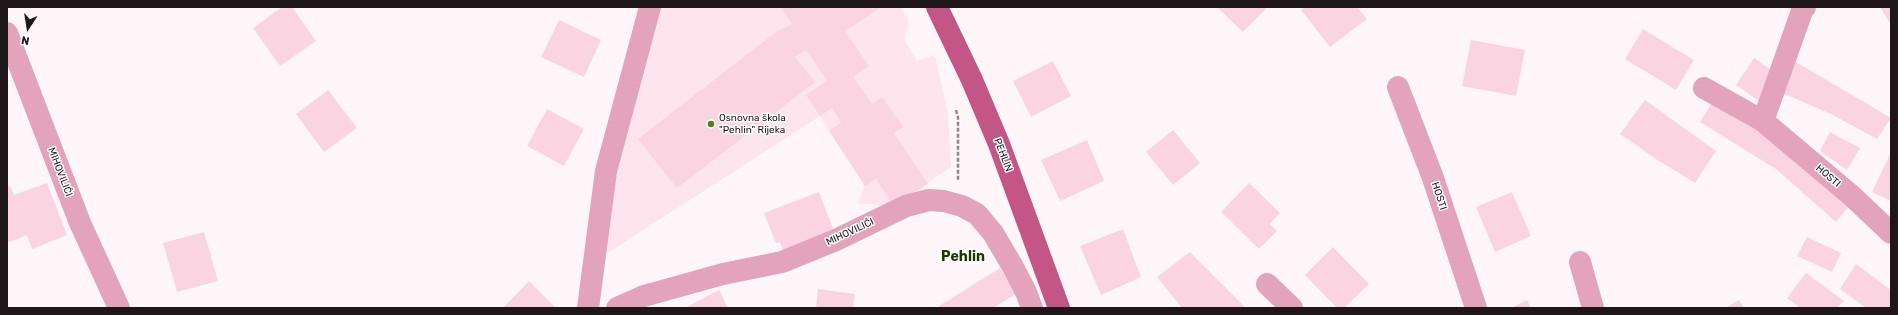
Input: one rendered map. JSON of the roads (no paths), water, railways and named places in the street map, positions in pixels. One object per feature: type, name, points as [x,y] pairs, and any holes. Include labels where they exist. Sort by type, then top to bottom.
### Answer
[{"type":"main road","name":"PEHLIN","points":[[937,7],[972,80],[999,144],[1059,308]]},
{"type":"street","points":[[588,308],[606,171],[650,7]]},
{"type":"street","points":[[1763,121],[1802,11],[1805,7]]},
{"type":"street","name":"MIHOVILIĆI","points":[[7,33],[77,216],[119,308]]},
{"type":"street","name":"HOSTI","points":[[1398,87],[1433,178],[1476,308]]},
{"type":"street","name":"HOSTI","points":[[1704,88],[1763,121],[1852,196],[1891,233]]},
{"type":"street","name":"MIHOVILIĆI","points":[[617,308],[644,296],[709,278],[782,262],[836,240],[906,206],[929,200],[944,201],[977,214],[993,233],[1026,292],[1032,308]]},
{"type":"street","points":[[1580,262],[1593,308]]},
{"type":"street","points":[[1267,284],[1292,308]]},
{"type":"place","name":"Osnovna škola \"Pehlin\" Rijeka","points":[[711,124]]},
{"type":"district","name":"Pehlin","points":[[963,257]]}]
